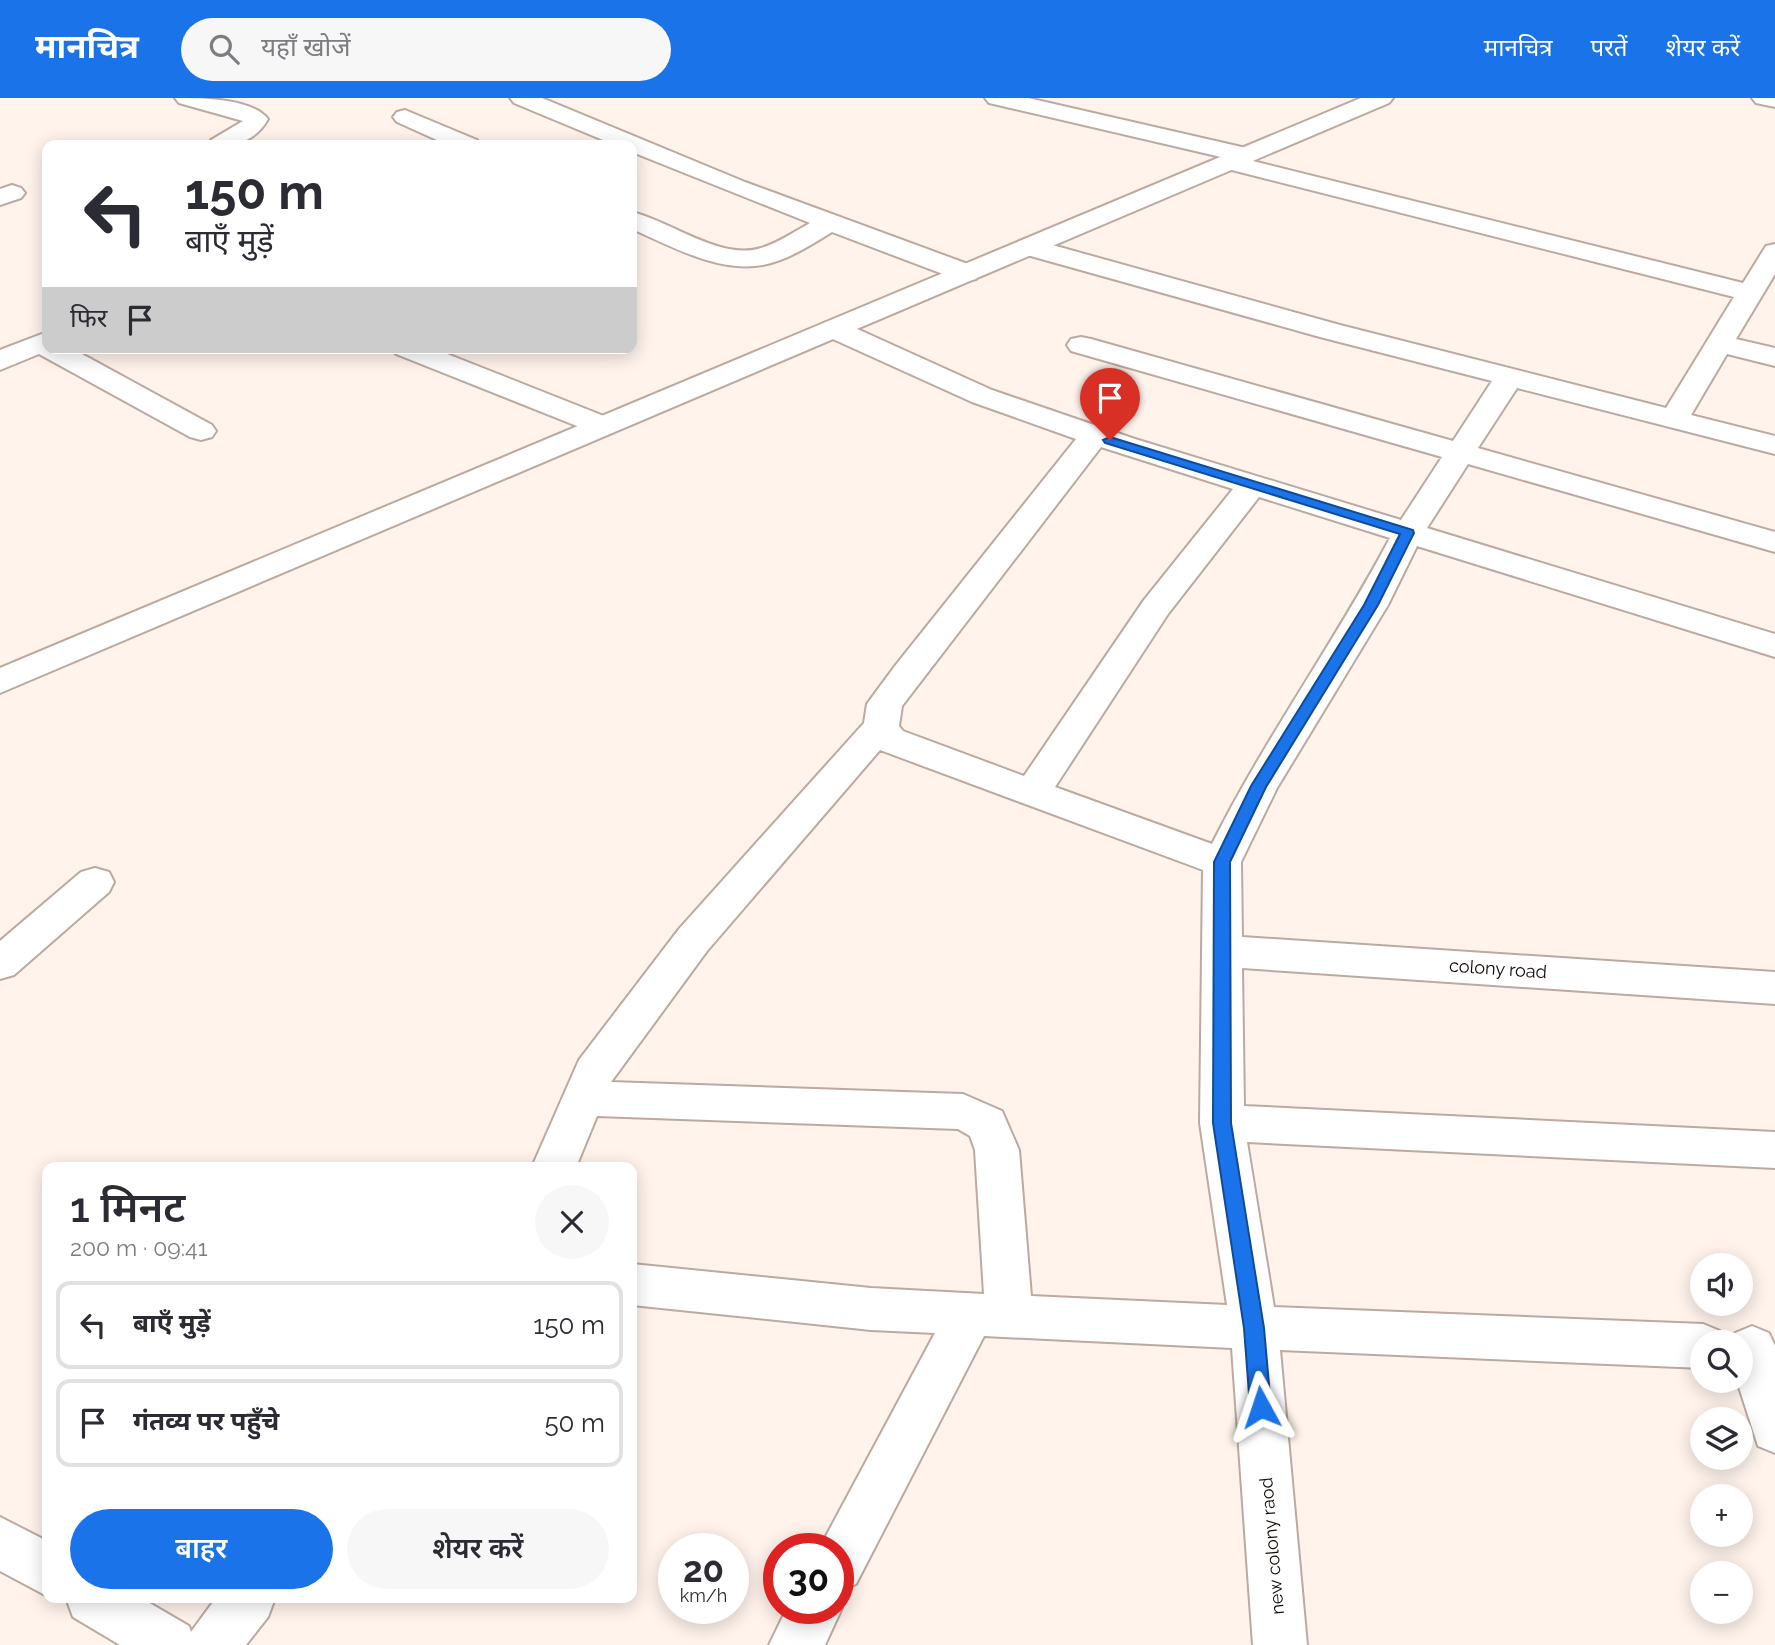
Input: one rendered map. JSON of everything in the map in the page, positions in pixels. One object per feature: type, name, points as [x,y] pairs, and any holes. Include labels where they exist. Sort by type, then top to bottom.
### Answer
[{"type":"street","points":[[187,98],[247,114],[256,119],[252,126],[228,140]]},
{"type":"street","points":[[522,98],[623,140]]},
{"type":"street","points":[[997,98],[1761,287]]},
{"type":"street","points":[[1764,98],[1775,100]]},
{"type":"street","points":[[0,681],[1238,159],[1369,100]]},
{"type":"street","points":[[405,117],[457,140]]},
{"type":"street","points":[[637,146],[736,187],[965,273]]},
{"type":"street","points":[[637,222],[726,256],[747,259],[785,247],[831,222]]},
{"type":"street","points":[[1029,247],[1331,331],[1775,445]]},
{"type":"street","points":[[1674,419],[1720,344],[1761,287],[1775,252]]},
{"type":"street","points":[[834,329],[982,396],[1096,435],[1775,646]]},
{"type":"street","points":[[1720,344],[1775,357]]},
{"type":"street","points":[[1081,345],[1775,542]]},
{"type":"street","points":[[0,361],[42,346]]},
{"type":"street","points":[[62,354],[201,431]]},
{"type":"street","points":[[422,354],[603,426]]},
{"type":"street","name":"new colony raod","points":[[1280,1645],[1254,1328],[1222,1123],[1222,862],[1259,786],[1371,605],[1408,533],[1509,377]]},
{"type":"street","points":[[556,1162],[594,1072],[693,940],[881,726],[886,704],[907,674],[1096,435]]},
{"type":"street","points":[[1032,793],[1156,607],[1252,485]]},
{"type":"street","points":[[881,726],[890,740],[1222,862]]},
{"type":"street","points":[[0,964],[95,882]]},
{"type":"street","name":"colony road","points":[[1220,951],[1775,988]]},
{"type":"street","points":[[583,1098],[963,1112],[987,1124],[997,1150],[990,1315],[854,1540]]},
{"type":"street","points":[[1222,1123],[1775,1150]]},
{"type":"street","points":[[637,1285],[871,1308],[990,1315],[1690,1345]]},
{"type":"street","points":[[1756,1348],[1775,1430]]},
{"type":"street","points":[[0,1542],[42,1567]]},
{"type":"street","points":[[100,1603],[170,1645]]},
{"type":"street","points":[[213,1645],[245,1603]]},
{"type":"street","points":[[796,1645],[807,1624]]},
{"type":"route","points":[[1110,440],[1408,533],[1371,605],[1259,786],[1222,862],[1222,1123],[1254,1328],[1261,1407]]}]
